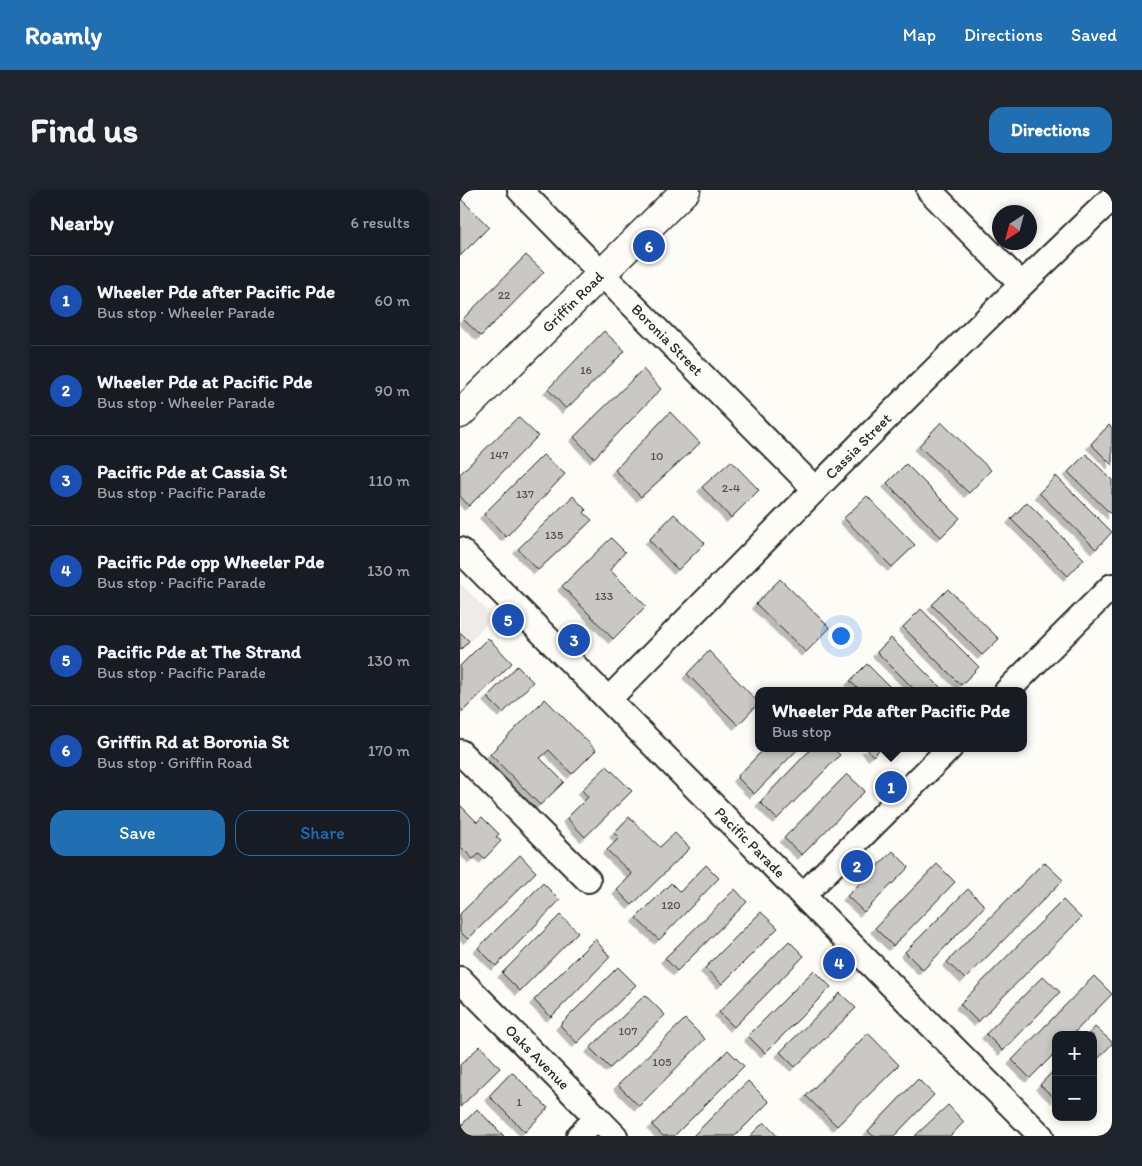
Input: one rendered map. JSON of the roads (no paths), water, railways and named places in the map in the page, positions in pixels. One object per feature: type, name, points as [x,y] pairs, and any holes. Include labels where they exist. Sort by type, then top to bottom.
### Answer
[{"type":"main road","name":"Griffin Road","points":[[460,414],[686,190]]},
{"type":"street","name":"Boronia Street","points":[[520,190],[815,489]]},
{"type":"street","points":[[929,190],[1021,284]]},
{"type":"street","name":"Cassia Street","points":[[609,699],[815,489],[1021,284],[1112,198]]},
{"type":"street","name":"Pacific Parade","points":[[460,551],[1041,1136]]},
{"type":"street","points":[[1011,687],[1112,586]]},
{"type":"street","points":[[460,752],[588,880]]},
{"type":"street","points":[[803,896],[946,752]]},
{"type":"street","name":"Oaks Avenue","points":[[460,979],[615,1136]]},
{"type":"street","points":[[579,1136],[597,1118]]},
{"type":"place","name":"Griffin Rd at Boronia St","points":[[649,246]]},
{"type":"place","name":"Pacific Pde at The Strand","points":[[508,620]]},
{"type":"place","name":"Pacific Pde at Cassia St","points":[[574,640]]},
{"type":"place","name":"Wheeler Pde after Pacific Pde","points":[[891,787]]},
{"type":"place","name":"Wheeler Pde at Pacific Pde","points":[[857,866]]},
{"type":"place","name":"Pacific Pde opp Wheeler Pde","points":[[839,963]]}]
